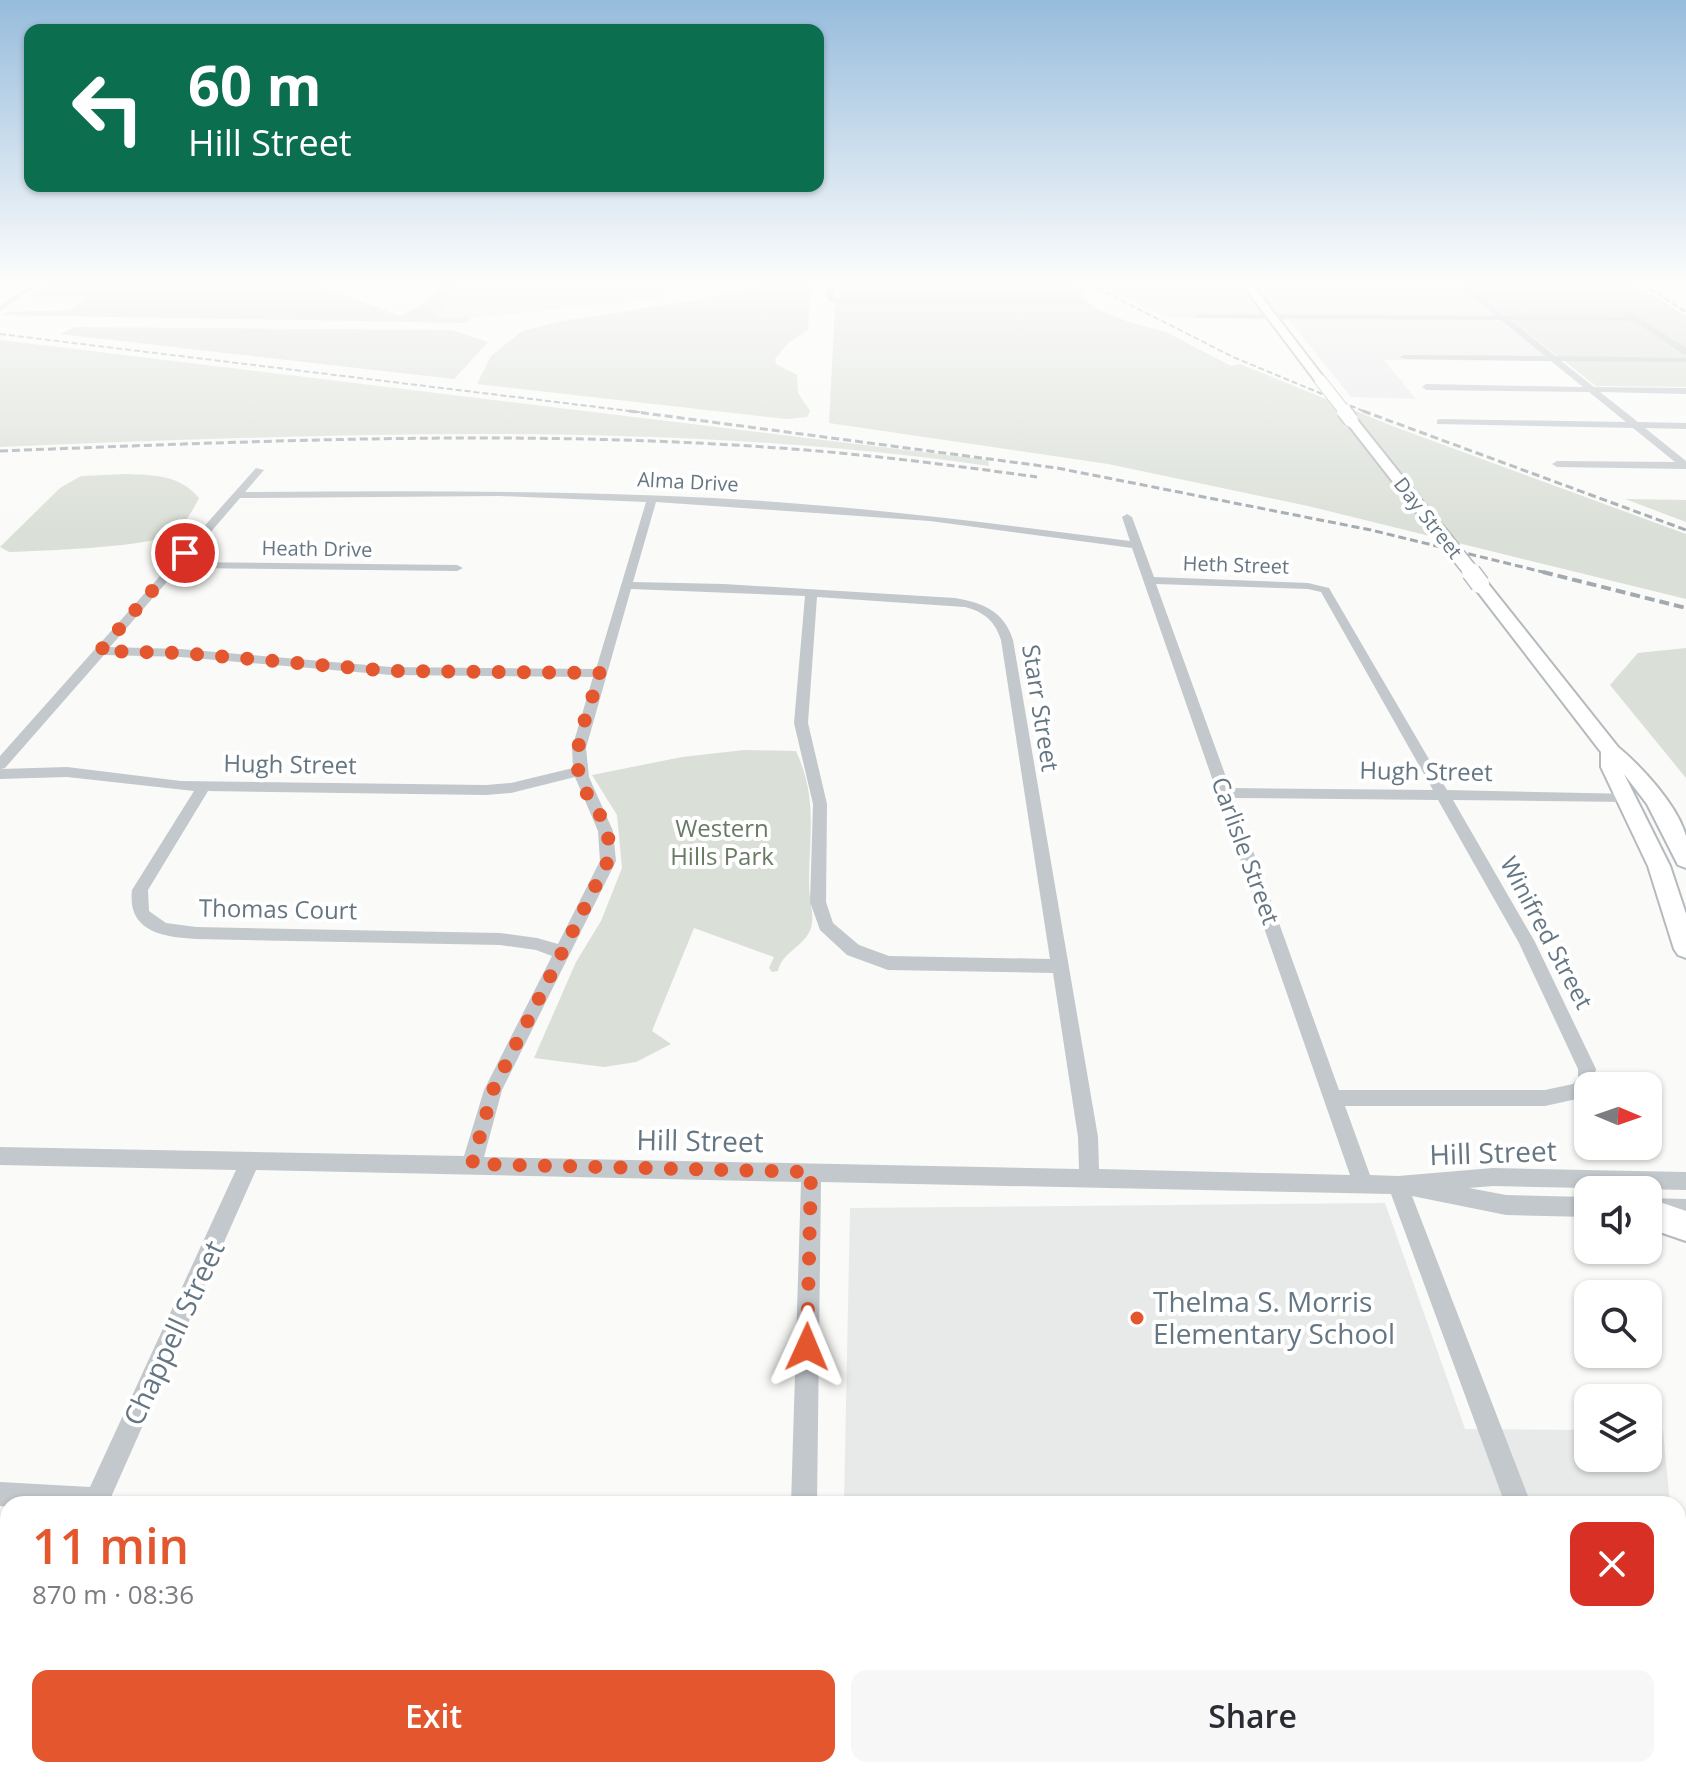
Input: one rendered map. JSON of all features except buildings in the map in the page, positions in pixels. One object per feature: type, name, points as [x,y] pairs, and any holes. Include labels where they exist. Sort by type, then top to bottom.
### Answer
[{"type":"highway","points":[[1662,1216],[1686,1226]]},
{"type":"main road","name":"Day Street","points":[[1310,367],[1611,751],[1632,767],[1654,799],[1686,860]]},
{"type":"main road","name":"Day Street","points":[[1611,751],[1611,767],[1659,866],[1686,949]]},
{"type":"street","points":[[1563,367],[1686,466]]},
{"type":"street","points":[[1426,387],[1686,391]]},
{"type":"street","points":[[1440,422],[1686,426]]},
{"type":"street","points":[[1557,464],[1686,466]]},
{"type":"street","points":[[2,761],[259,470]]},
{"type":"street","name":"Alma Drive","points":[[237,495],[454,492],[652,498],[877,512],[1136,545]]},
{"type":"street","points":[[472,1164],[493,1090],[603,877],[610,848],[605,824],[578,772],[579,748],[652,498]]},
{"type":"street","name":"Carlisle Street","points":[[1127,517],[1363,1184]]},
{"type":"street","name":"Heath Drive","points":[[177,565],[457,568]]},
{"type":"street","name":"Heth Street","points":[[1149,580],[1321,588]]},
{"type":"street","name":"Starr Street","points":[[627,585],[963,602],[988,611],[1000,620],[1007,640],[1088,1137],[1089,1178]]},
{"type":"street","name":"Winifred Street","points":[[1321,588],[1327,592],[1527,942],[1582,1056],[1587,1080],[1579,1091],[1545,1098],[1333,1098]]},
{"type":"street","points":[[811,592],[801,723],[820,804],[818,902],[826,926],[853,950],[888,963],[1060,966]]},
{"type":"street","points":[[100,651],[181,653],[391,671],[600,673]]},
{"type":"street","name":"Hugh Street","points":[[0,774],[67,772],[155,784],[204,786],[486,790],[542,782],[578,772]]},
{"type":"street","name":"Thomas Court","points":[[204,786],[140,890],[140,910],[145,919],[160,929],[196,933],[500,939],[537,944],[564,953]]},
{"type":"street","name":"Hugh Street","points":[[1224,793],[1628,797]]},
{"type":"street","name":"Hill Street","points":[[0,1156],[1398,1185],[1493,1177],[1686,1181]]},
{"type":"street","name":"Chappell Street","points":[[99,1496],[250,1161]]},
{"type":"street","points":[[804,1496],[811,1172]]},
{"type":"street","points":[[1398,1185],[1515,1496]]},
{"type":"street","name":"Hill Street","points":[[1398,1185],[1506,1205],[1574,1207]]},
{"type":"street","points":[[1662,1210],[1686,1209]]},
{"type":"street","points":[[0,1494],[24,1496]]},
{"type":"shaded area","points":[[1327,367],[1390,367],[1416,399],[1351,397]]},
{"type":"shaded area","name":"Thelma S. Morris Elementary School","points":[[1385,1203],[1465,1429],[1574,1430],[1574,1472],[1662,1472],[1663,1431],[1669,1496],[844,1496],[850,1208]]},
{"type":"green space","points":[[0,367],[222,367],[988,460],[989,466],[866,451],[742,441],[619,436],[371,435],[0,447]]},
{"type":"green space","points":[[348,367],[465,367],[454,379]]},
{"type":"green space","points":[[486,367],[782,367],[797,375],[798,393],[810,411],[807,417],[787,419],[477,384]]},
{"type":"green space","points":[[832,367],[1247,367],[1395,427],[1686,534],[1686,599],[1308,506],[1108,464],[829,423]]},
{"type":"green space","points":[[1572,367],[1686,367],[1686,387],[1596,386]]},
{"type":"green space","points":[[127,474],[175,481],[192,490],[199,498],[182,525],[163,538],[69,549],[9,552],[0,547],[60,488],[81,476]]},
{"type":"green space","points":[[1625,499],[1686,500],[1686,522]]},
{"type":"green space","points":[[1686,648],[1686,778],[1610,685],[1638,653]]},
{"type":"green space","name":"Western Hills Park","points":[[744,750],[796,751],[803,768],[811,817],[809,885],[812,918],[808,935],[784,959],[778,971],[772,972],[769,968],[774,957],[694,928],[652,1031],[671,1044],[636,1062],[604,1067],[534,1058],[576,962],[601,921],[622,868],[617,815],[592,775],[682,757]]},
{"type":"railway","points":[[269,367],[646,413]]},
{"type":"railway","points":[[1257,367],[1365,412]]},
{"type":"railway","points":[[629,411],[1057,468],[1371,530],[1549,574]]},
{"type":"railway","points":[[1365,412],[1686,530]]},
{"type":"railway","points":[[0,451],[390,439],[584,439],[811,450],[1037,477]]},
{"type":"railway","points":[[1543,572],[1549,574]]},
{"type":"railway","points":[[1549,574],[1686,608]]},
{"type":"place","name":"Thelma S. Morris Elementary School","points":[[1137,1318]]},
{"type":"route","points":[[185,553],[100,651],[181,653],[391,671],[600,673],[579,748],[578,772],[605,824],[610,848],[608,861],[603,877],[493,1090],[472,1164],[811,1172],[807,1347]]}]
